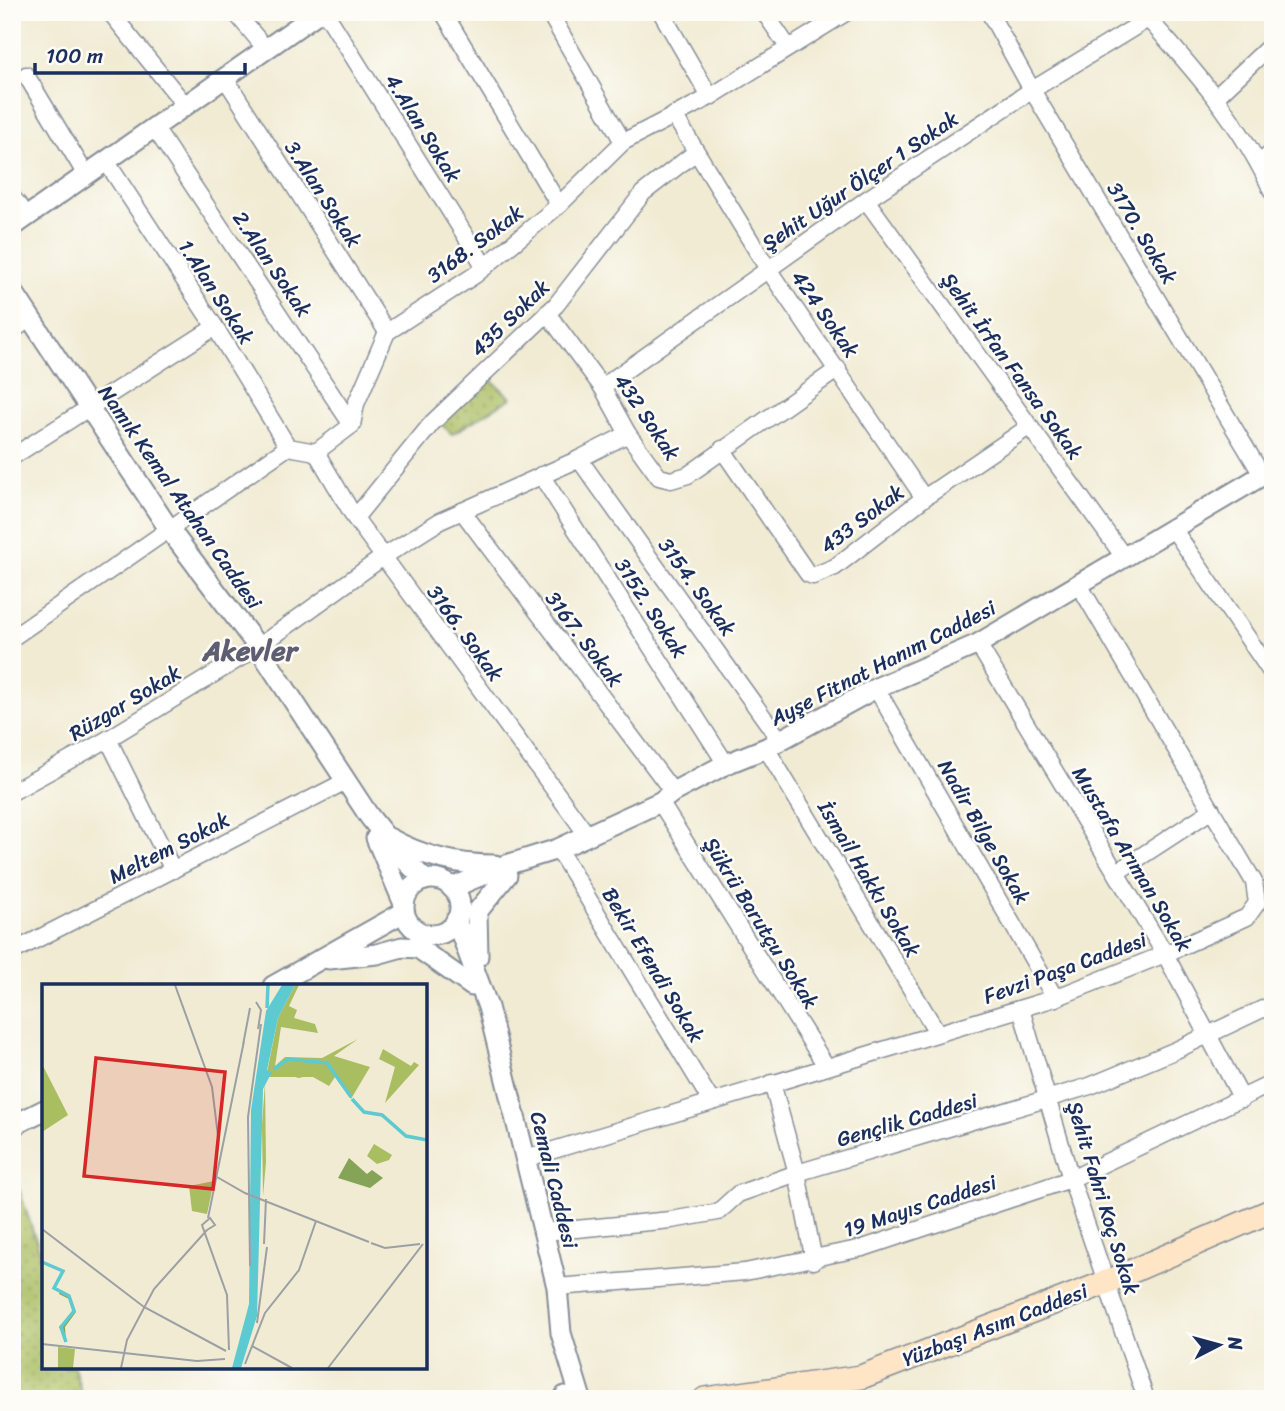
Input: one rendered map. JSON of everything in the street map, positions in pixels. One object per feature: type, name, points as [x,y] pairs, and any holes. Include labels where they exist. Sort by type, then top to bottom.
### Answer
[{"type":"main road","name":"Yüzbaşı Asım Caddesi","points":[[705,1399],[861,1377],[1107,1282],[1273,1210]]},
{"type":"street","points":[[110,12],[186,105]]},
{"type":"street","points":[[235,12],[266,49]]},
{"type":"street","points":[[12,197],[20,221],[319,12]]},
{"type":"street","name":"4.Alan Sokak","points":[[325,12],[485,267]]},
{"type":"street","points":[[443,12],[559,205]]},
{"type":"street","points":[[549,12],[623,142]]},
{"type":"street","points":[[661,12],[710,96]]},
{"type":"street","points":[[764,12],[788,47]]},
{"type":"street","name":"3168. Sokak","points":[[387,332],[485,267],[559,205],[623,142],[710,96],[847,12]]},
{"type":"street","name":"3170. Sokak","points":[[989,12],[1032,90],[1267,472]]},
{"type":"street","points":[[1145,15],[1216,97],[1260,164],[1273,193]]},
{"type":"street","name":"Şehit Uğur Ölçer 1 Sokak","points":[[602,387],[866,200],[1145,15]]},
{"type":"street","points":[[1216,97],[1273,43]]},
{"type":"street","points":[[26,75],[86,175]]},
{"type":"street","name":"3.Alan Sokak","points":[[225,78],[387,332]]},
{"type":"street","name":"424 Sokak","points":[[674,115],[768,269],[925,498]]},
{"type":"street","name":"2.Alan Sokak","points":[[154,127],[352,425]]},
{"type":"street","points":[[1260,164],[1273,151]]},
{"type":"street","name":"435 Sokak","points":[[355,518],[432,423],[547,313],[643,193],[696,152]]},
{"type":"street","name":"1.Alan Sokak","points":[[106,161],[215,327],[288,447]]},
{"type":"street","name":"Şehit İrfan Fansa Sokak","points":[[866,200],[1124,557]]},
{"type":"street","name":"Namık Kemal Atahan Caddesi","points":[[12,289],[169,529],[258,647],[346,781],[357,800],[404,908]]},
{"type":"street","name":"432 Sokak","points":[[547,313],[602,387],[628,434],[659,477],[671,480],[688,475],[838,369]]},
{"type":"street","points":[[12,331],[31,318]]},
{"type":"street","points":[[12,457],[91,409],[215,327]]},
{"type":"street","points":[[12,638],[288,447],[316,452],[352,425],[356,404],[387,332]]},
{"type":"street","name":"433 Sokak","points":[[722,449],[808,574],[813,576],[835,567],[925,498],[1030,426]]},
{"type":"street","name":"Rüzgar Sokak","points":[[12,792],[108,739],[258,647],[383,557],[439,521],[579,459],[628,434]]},
{"type":"street","name":"3166. Sokak","points":[[316,452],[355,518],[588,836]]},
{"type":"street","name":"3154. Sokak","points":[[579,459],[773,744]]},
{"type":"street","name":"Ayşe Fitnat Hanım Caddesi","points":[[326,959],[422,932],[444,932],[456,904],[505,870],[588,836],[726,764],[829,716],[876,688],[978,644],[1267,472]]},
{"type":"street","name":"3152. Sokak","points":[[541,475],[726,764]]},
{"type":"street","name":"3167. Sokak","points":[[462,511],[666,797]]},
{"type":"street","points":[[1172,527],[1273,675]]},
{"type":"street","name":"Fevzi Paşa Caddesi","points":[[524,1159],[1055,998],[1165,954],[1247,917],[1257,902],[1254,882],[1078,583]]},
{"type":"street","name":"Mustafa Arıman Sokak","points":[[978,644],[1165,954],[1242,1099]]},
{"type":"street","name":"Nadir Bilge Sokak","points":[[876,688],[1055,998]]},
{"type":"street","points":[[108,739],[173,870]]},
{"type":"street","name":"İsmail Hakkı Sokak","points":[[773,744],[937,1032]]},
{"type":"street","name":"Meltem Sokak","points":[[12,952],[346,781]]},
{"type":"street","name":"Şükrü Barutçu Sokak","points":[[666,797],[826,1066]]},
{"type":"street","name":"Namık Kemal Atahan Caddesi","points":[[357,800],[383,834],[425,880]]},
{"type":"street","points":[[1116,872],[1212,810]]},
{"type":"street","points":[[383,834],[447,859],[505,870],[477,912],[475,941],[481,994]]},
{"type":"street","name":"Bekir Efendi Sokak","points":[[558,849],[711,1101]]},
{"type":"street","points":[[425,880],[444,882],[456,904]]},
{"type":"street","name":"Ayşe Fitnat Hanım Caddesi","points":[[277,984],[326,959],[404,908],[411,888],[425,880]]},
{"type":"street","name":"Cemali Caddesi","points":[[456,904],[557,1287],[561,1333],[569,1366],[568,1398]]},
{"type":"street","points":[[404,908],[422,932]]},
{"type":"street","name":"Cemali Caddesi","points":[[422,932],[481,994]]},
{"type":"street","points":[[326,959],[376,954],[402,947],[418,948],[481,994]]},
{"type":"street","name":"Gençlik Caddesi","points":[[544,1232],[671,1220],[718,1212],[738,1194],[797,1174],[1090,1086],[1273,1004]]},
{"type":"street","name":"Şehit Fahri Koç Sokak","points":[[1021,1009],[1050,1099],[1071,1179],[1146,1399]]},
{"type":"street","points":[[772,1083],[797,1174],[814,1261]]},
{"type":"street","name":"19 Mayıs Caddesi","points":[[557,1287],[745,1272],[814,1261],[863,1248],[1071,1179],[1273,1083]]},
{"type":"street","points":[[12,1126],[42,1111]]},
{"type":"green space","points":[[485,374],[511,398],[452,434],[440,423]]},
{"type":"green space","points":[[12,1169],[42,1258],[42,1369],[75,1369],[83,1399],[12,1399]]},
{"type":"district","name":"Akevler","points":[[250,650]]}]
